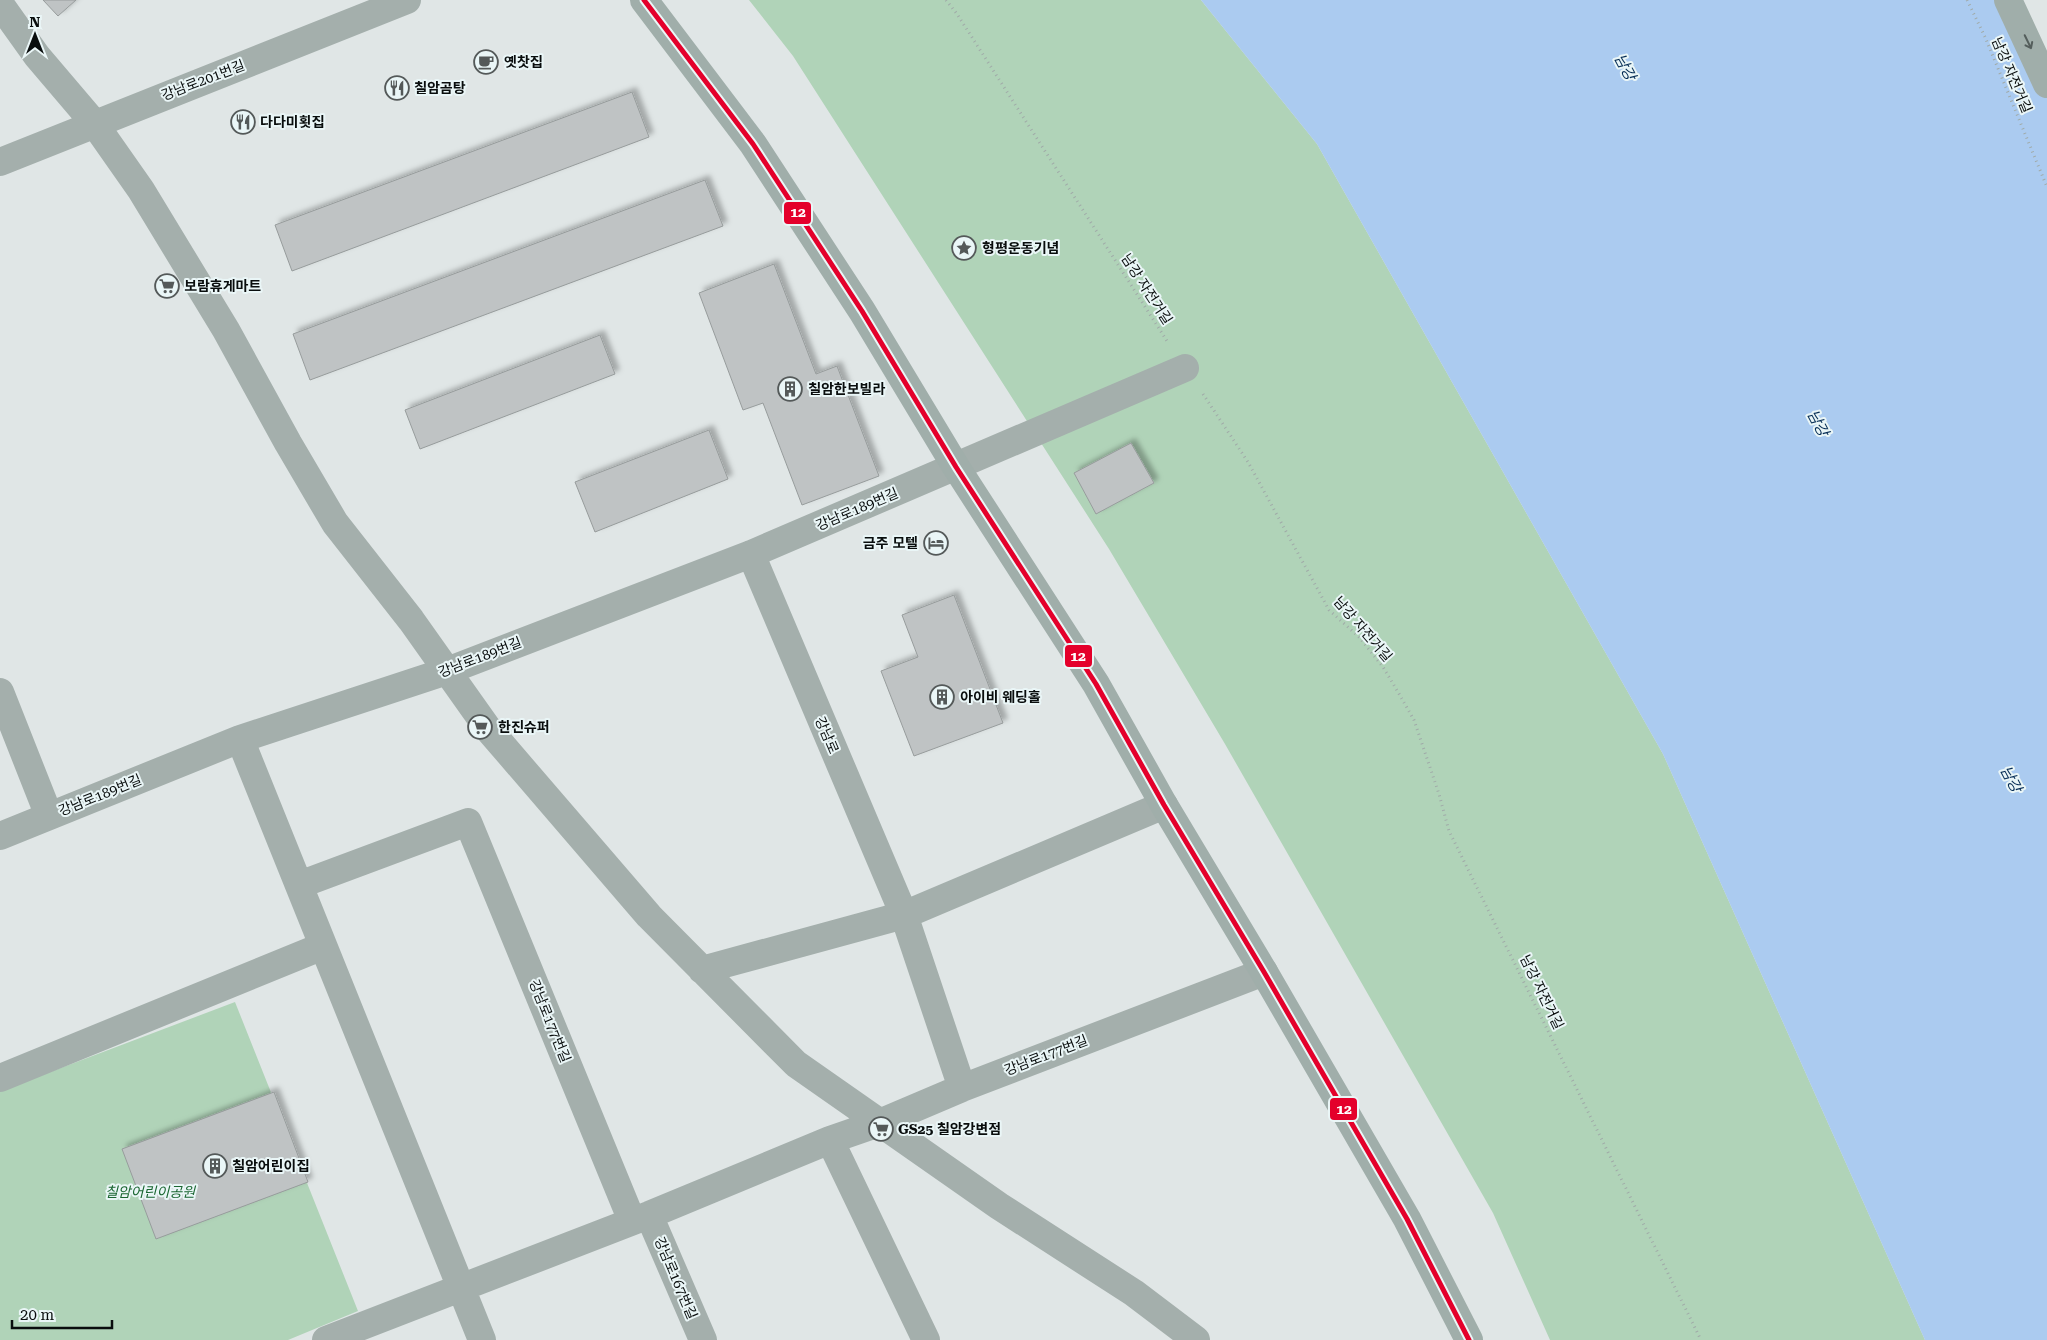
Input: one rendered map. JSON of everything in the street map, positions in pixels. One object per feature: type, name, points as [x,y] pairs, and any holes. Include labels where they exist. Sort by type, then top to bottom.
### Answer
[{"type":"street","name":"강남로201번길","points":[[0,162],[407,0]]},
{"type":"street","points":[[644,0],[752,144],[862,311],[956,467],[1096,684],[1164,805],[1264,972],[1407,1219],[1469,1340]]},
{"type":"street","points":[[2008,0],[2047,84]]},
{"type":"street","points":[[0,4],[37,56],[94,123],[141,190],[226,330],[288,443],[335,523],[410,620],[495,737],[649,916],[796,1064],[882,1122],[999,1206],[1134,1293],[1196,1340]]},
{"type":"street","name":"강남로189번길","points":[[0,836],[240,739],[447,670],[751,554],[1185,368]]},
{"type":"street","name":"강남로","points":[[751,554],[904,915],[962,1088]]},
{"type":"street","points":[[0,692],[50,816]]},
{"type":"street","points":[[240,739],[482,1340]]},
{"type":"street","points":[[702,970],[904,915],[1164,805]]},
{"type":"street","name":"강남로177번길","points":[[299,886],[468,822],[641,1218]]},
{"type":"street","points":[[0,1078],[323,946]]},
{"type":"street","name":"강남로177번길","points":[[326,1340],[641,1218],[962,1088],[1264,972]]},
{"type":"street","points":[[830,1140],[926,1340]]},
{"type":"street","name":"강남로167번길","points":[[641,1218],[703,1340]]},
{"type":"path","name":"남강 자전거길","points":[[946,0],[957,14],[1185,368],[1248,462],[1329,610],[1360,638],[1383,667],[1414,720],[1439,794],[1449,831],[1701,1340]]},
{"type":"path","name":"남강 자전거길","points":[[1966,0],[1984,37],[2047,187]]},
{"type":"green space","points":[[749,0],[1201,0],[1317,144],[1663,754],[1925,1340],[1550,1340],[1493,1213],[1225,744],[1109,549],[793,56]]},
{"type":"green space","name":"칠암어린이공원","points":[[235,1002],[358,1311],[288,1340],[0,1340],[0,1091]]},
{"type":"water","name":"남강","points":[[1201,0],[2017,0],[2047,75],[2047,1340],[1925,1340],[1663,754],[1317,144]]},
{"type":"building","points":[[43,0],[76,0],[58,16]]},
{"type":"building","points":[[632,92],[649,137],[292,271],[275,225]]},
{"type":"building","points":[[705,180],[723,226],[310,380],[293,334]]},
{"type":"building","name":"칠암한보빌라","points":[[774,264],[816,374],[837,366],[879,476],[802,505],[763,403],[743,410],[699,293]]},
{"type":"building","points":[[600,335],[615,374],[420,449],[405,410]]},
{"type":"building","points":[[709,430],[728,479],[595,532],[575,482]]},
{"type":"building","points":[[1131,443],[1154,483],[1096,514],[1074,473]]},
{"type":"building","name":"아이비 웨딩홀","points":[[954,595],[1003,723],[914,756],[881,671],[918,657],[902,615]]},
{"type":"building","name":"칠암어린이집","points":[[274,1092],[308,1182],[156,1239],[122,1149]]},
{"type":"transit line","name":"12","points":[[644,0],[753,144],[862,311],[956,467],[1096,684],[1164,805],[1264,972],[1407,1219],[1469,1340]]},
{"type":"place","name":"옛찻집","points":[[486,62]]},
{"type":"place","name":"칠암곰탕","points":[[397,88]]},
{"type":"place","name":"다다미횟집","points":[[243,122]]},
{"type":"place","name":"형평운동기념","points":[[964,248]]},
{"type":"place","name":"보람휴게마트","points":[[167,286]]},
{"type":"place","name":"칠암한보빌라","points":[[790,389]]},
{"type":"place","name":"금주 모텔","points":[[936,543]]},
{"type":"place","name":"아이비 웨딩홀","points":[[942,697]]},
{"type":"place","name":"한진슈퍼","points":[[480,727]]},
{"type":"place","name":"GS25 칠암강변점","points":[[881,1129]]},
{"type":"place","name":"칠암어린이집","points":[[215,1166]]}]
